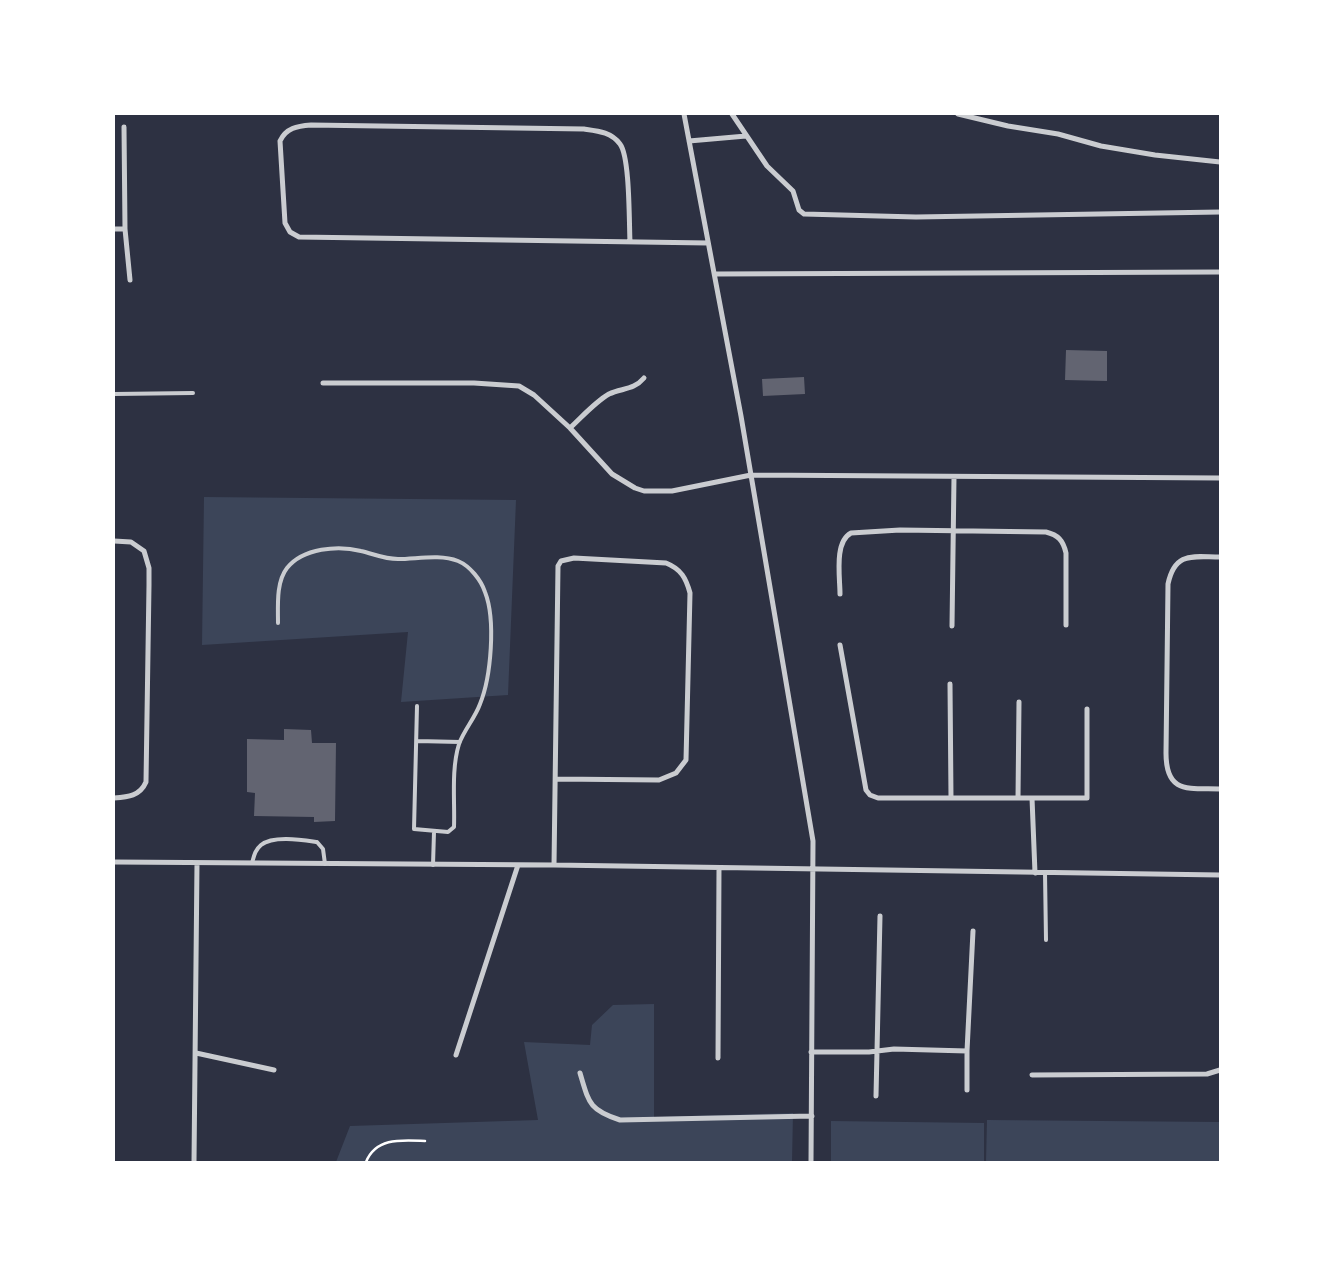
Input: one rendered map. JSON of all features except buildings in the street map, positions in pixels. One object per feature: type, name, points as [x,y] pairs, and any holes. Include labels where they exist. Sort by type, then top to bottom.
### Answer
[{"type":"street","points":[[684,114],[751,475],[813,841],[811,1162]]},
{"type":"street","points":[[732,114],[771,171],[793,191],[798,210],[804,214],[916,217],[1220,212]]},
{"type":"street","points":[[958,114],[1008,126],[1058,134],[1101,146],[1155,155],[1220,162]]},
{"type":"street","points":[[630,242],[624,152],[614,138],[601,131],[584,129],[310,125],[293,127],[286,131],[280,141],[285,223],[290,232],[299,237],[630,242],[708,243]]},
{"type":"street","points":[[124,127],[126,229],[130,280]]},
{"type":"street","points":[[689,141],[746,136]]},
{"type":"street","points":[[114,229],[126,229]]},
{"type":"street","points":[[715,274],[1220,272]]},
{"type":"street","points":[[570,428],[610,394],[632,388],[644,378]]},
{"type":"street","points":[[322,383],[474,383],[519,386],[534,395],[570,428],[612,474],[628,486],[644,491],[680,490],[751,475],[1220,478]]},
{"type":"street","points":[[952,626],[954,477]]},
{"type":"street","points":[[840,594],[841,546],[847,534],[855,532],[953,531],[1046,532],[1056,535],[1064,544],[1066,553],[1066,625]]},
{"type":"street","points":[[114,542],[131,542],[139,546],[148,558],[149,576],[146,782],[144,787],[131,796],[114,798]]},
{"type":"street","points":[[1220,557],[1192,556],[1181,559],[1171,572],[1168,584],[1166,754],[1166,771],[1178,784],[1191,788],[1220,789]]},
{"type":"street","points":[[554,865],[558,566],[567,559],[585,558],[666,563],[678,568],[687,581],[690,593],[686,760],[676,773],[659,780],[556,779]]},
{"type":"street","points":[[840,645],[866,790],[870,795],[878,798],[1087,798],[1087,709]]},
{"type":"street","points":[[950,684],[951,798]]},
{"type":"street","points":[[1018,798],[1019,702]]},
{"type":"street","points":[[1032,798],[1035,873]]},
{"type":"street","points":[[114,862],[554,865],[1220,875]]},
{"type":"street","points":[[194,1162],[197,863]]},
{"type":"street","points":[[456,1055],[518,865]]},
{"type":"street","points":[[718,1058],[719,868]]},
{"type":"street","points":[[876,1096],[880,916]]},
{"type":"street","points":[[967,1090],[972,931]]},
{"type":"street","points":[[811,1052],[967,1051]]},
{"type":"street","points":[[196,1053],[274,1070]]},
{"type":"street","points":[[1032,1075],[1207,1074],[1220,1070]]},
{"type":"street","points":[[580,1073],[589,1102],[595,1110],[620,1120],[812,1116]]},
{"type":"lane","points":[[114,394],[193,393]]},
{"type":"lane","points":[[278,623],[279,590],[286,569],[298,558],[313,551],[360,551],[377,557],[438,558],[459,562],[475,574],[485,592],[490,633],[487,681],[480,704],[460,742],[456,760],[454,827],[448,832],[418,831],[414,826],[417,706]]},
{"type":"lane","points":[[417,741],[460,742]]},
{"type":"lane","points":[[433,865],[434,832]]},
{"type":"lane","points":[[252,863],[256,850],[261,845],[276,840],[317,842],[323,849],[325,864]]},
{"type":"lane","points":[[1044,873],[1046,940]]},
{"type":"path","points":[[366,1162],[370,1153],[380,1144],[403,1140],[425,1141]]},
{"type":"shaded area","points":[[204,497],[516,500],[508,695],[401,702],[408,632],[202,645]]},
{"type":"shaded area","points":[[654,1004],[654,1117],[793,1113],[792,1162],[336,1162],[350,1126],[538,1120],[524,1042],[590,1045],[592,1025],[613,1005]]},
{"type":"shaded area","points":[[987,1120],[1220,1122],[1220,1162],[986,1162]]},
{"type":"shaded area","points":[[831,1121],[984,1123],[984,1162],[831,1162]]}]
